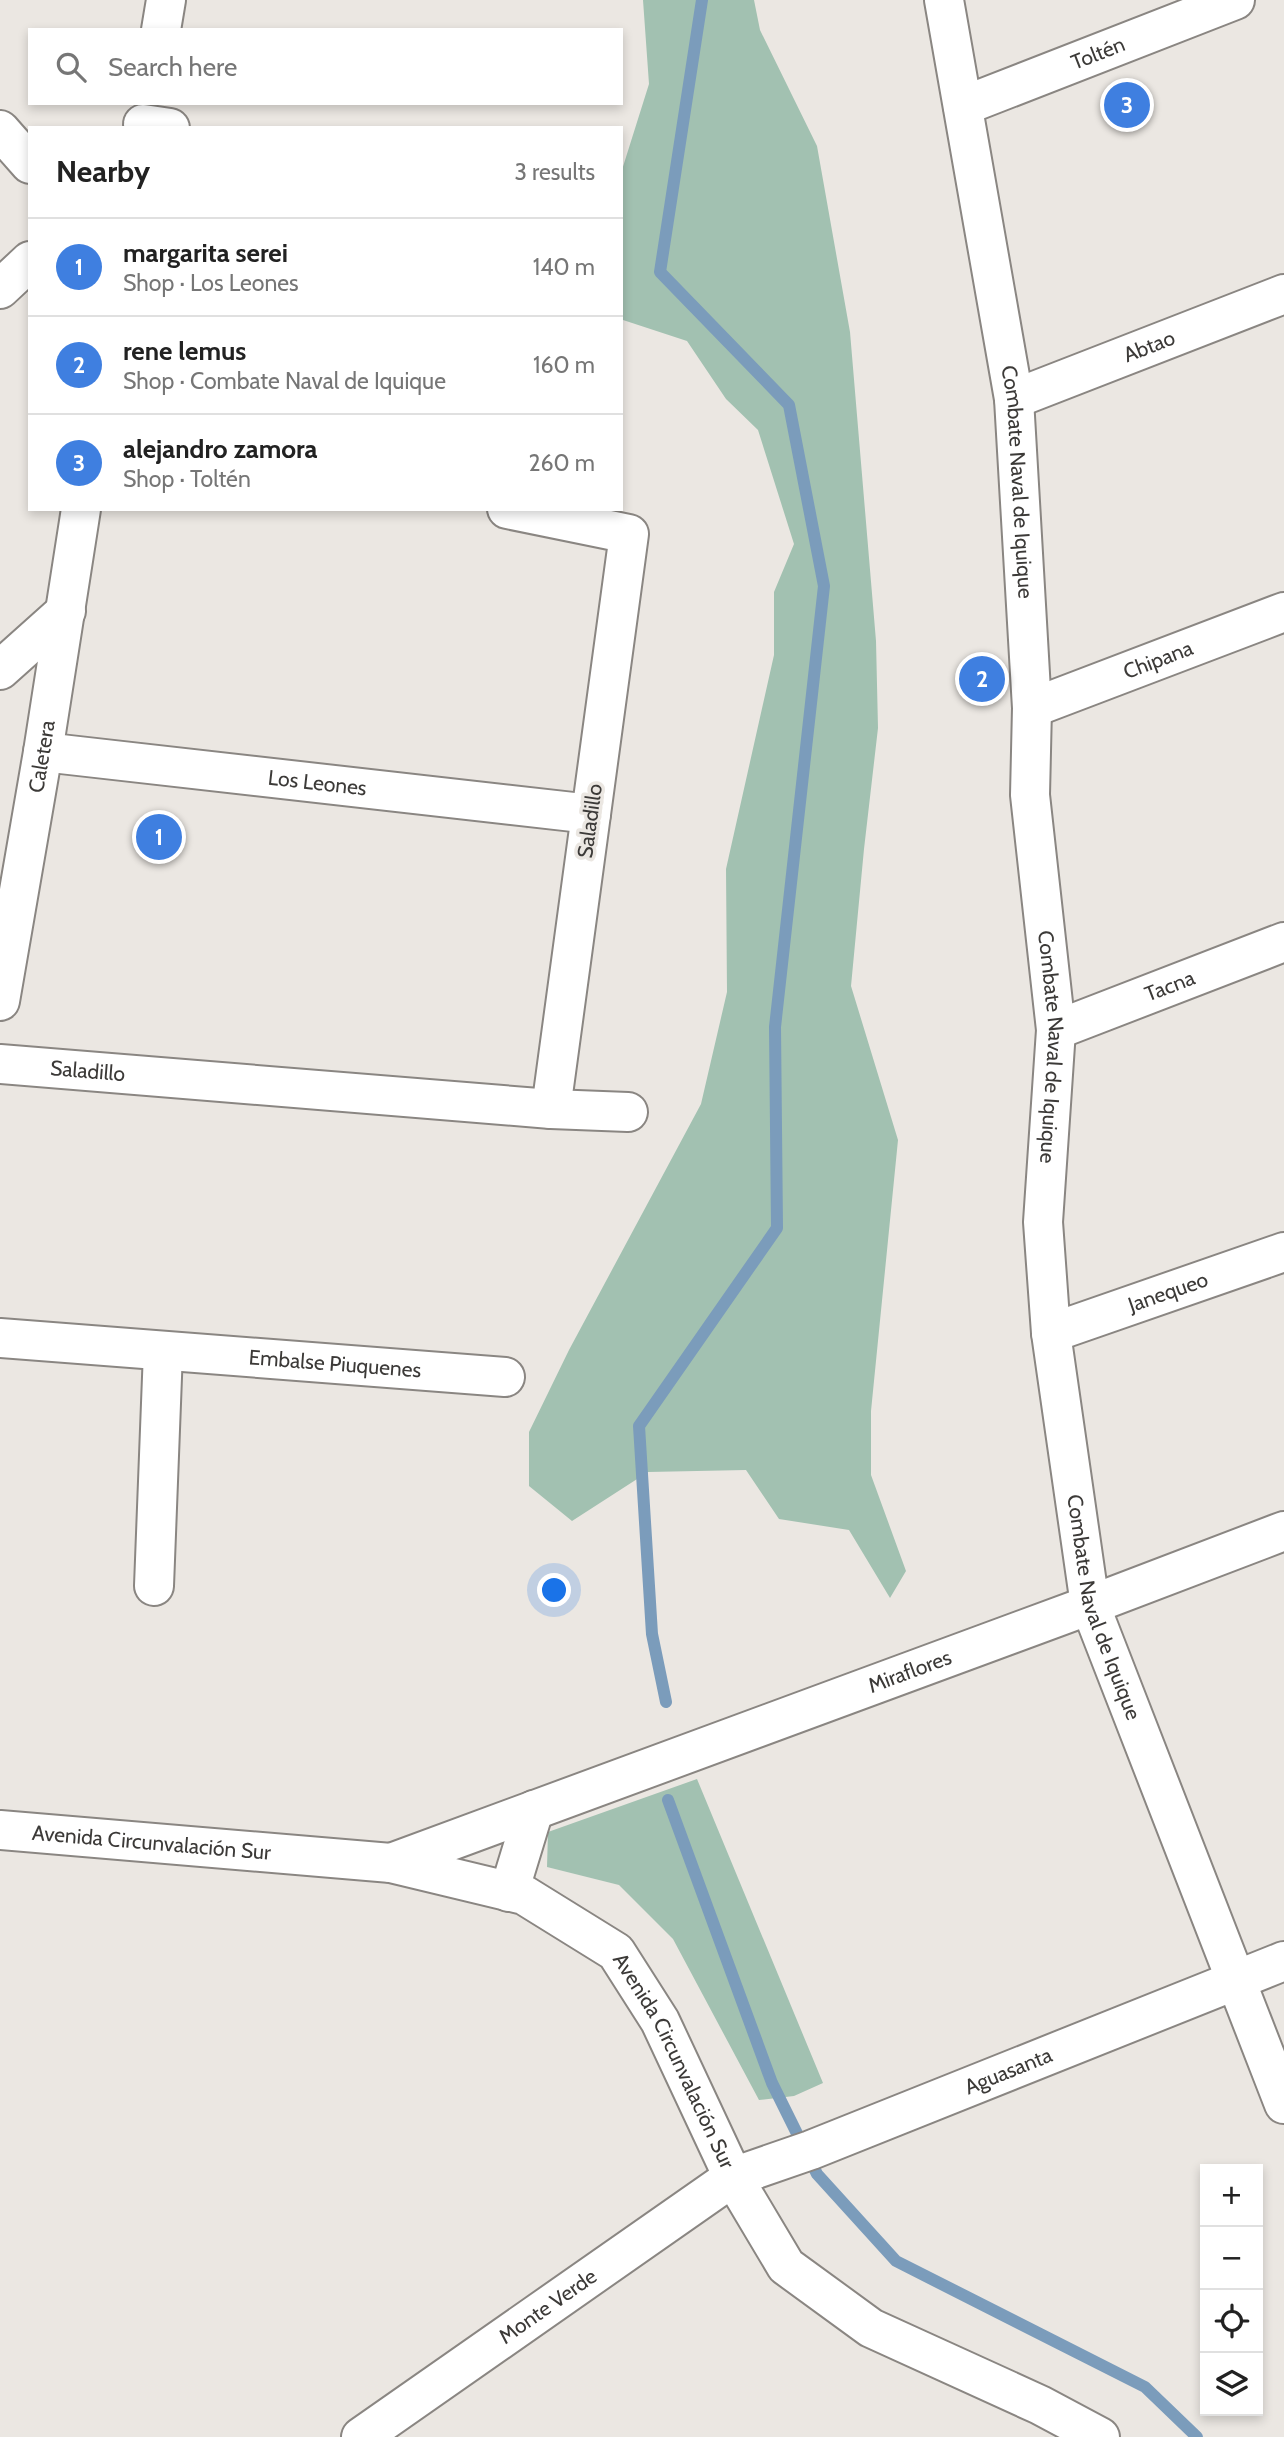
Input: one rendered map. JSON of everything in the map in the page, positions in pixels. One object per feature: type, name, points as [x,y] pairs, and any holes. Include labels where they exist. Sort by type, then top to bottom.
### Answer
[{"type":"street","points":[[161,28],[166,0]]},
{"type":"street","name":"Combate Naval de Iquique","points":[[944,0],[1014,399],[1032,708],[1030,795],[1056,1030],[1043,1222],[1051,1333],[1090,1605],[1284,2104]]},
{"type":"street","name":"Toltén","points":[[963,106],[1235,0]]},
{"type":"street","points":[[0,130],[28,162]]},
{"type":"street","points":[[0,289],[28,263]]},
{"type":"street","name":"Abtao","points":[[1014,399],[1284,294]]},
{"type":"street","name":"Caletera","points":[[0,1001],[81,511]]},
{"type":"street","name":"Saladillo","points":[[522,511],[629,534],[551,1109]]},
{"type":"street","points":[[0,670],[65,611]]},
{"type":"street","name":"Chipana","points":[[1032,708],[1284,612]]},
{"type":"street","name":"Los Leones","points":[[43,752],[591,814]]},
{"type":"street","name":"Tacna","points":[[1056,1030],[1284,942]]},
{"type":"street","name":"Saladillo","points":[[0,1064],[551,1109],[628,1112]]},
{"type":"street","name":"Janequeo","points":[[1051,1333],[1284,1252]]},
{"type":"street","name":"Embalse Piuquenes","points":[[0,1338],[505,1377]]},
{"type":"street","points":[[154,1586],[163,1351]]},
{"type":"street","name":"Miraflores","points":[[391,1863],[1284,1531]]},
{"type":"street","points":[[509,1892],[534,1810]]},
{"type":"street","name":"Avenida Circunvalación Sur","points":[[0,1830],[391,1863],[524,1895],[616,1952],[660,2021],[733,2177],[786,2266],[871,2328],[1040,2405],[1100,2437]]},
{"type":"street","name":"Aguasanta","points":[[733,2177],[833,2141],[1284,1961]]},
{"type":"street","name":"Monte Verde","points":[[361,2437],[733,2177]]},
{"type":"green space","points":[[643,0],[754,0],[760,30],[817,146],[850,332],[876,641],[878,728],[851,986],[898,1140],[871,1411],[871,1475],[906,1571],[890,1598],[849,1530],[779,1519],[746,1470],[648,1472],[572,1521],[529,1486],[529,1432],[569,1350],[701,1104],[727,992],[726,869],[774,655],[774,592],[794,544],[758,430],[726,399],[687,341],[623,320],[623,167],[649,84]]},
{"type":"green space","points":[[697,1779],[823,2083],[794,2096],[759,2100],[673,1939],[619,1885],[547,1867],[548,1832]]},
{"type":"waterway","points":[[666,1702],[652,1634],[639,1426],[777,1228],[775,1027],[824,586],[789,405],[660,272],[702,0]]},
{"type":"waterway","points":[[668,1800],[772,2083],[817,2174],[896,2261],[1145,2387],[1197,2437]]},
{"type":"place","name":"alejandro zamora","points":[[1127,105]]},
{"type":"place","name":"rene lemus","points":[[982,679]]},
{"type":"place","name":"margarita serei","points":[[159,837]]}]
